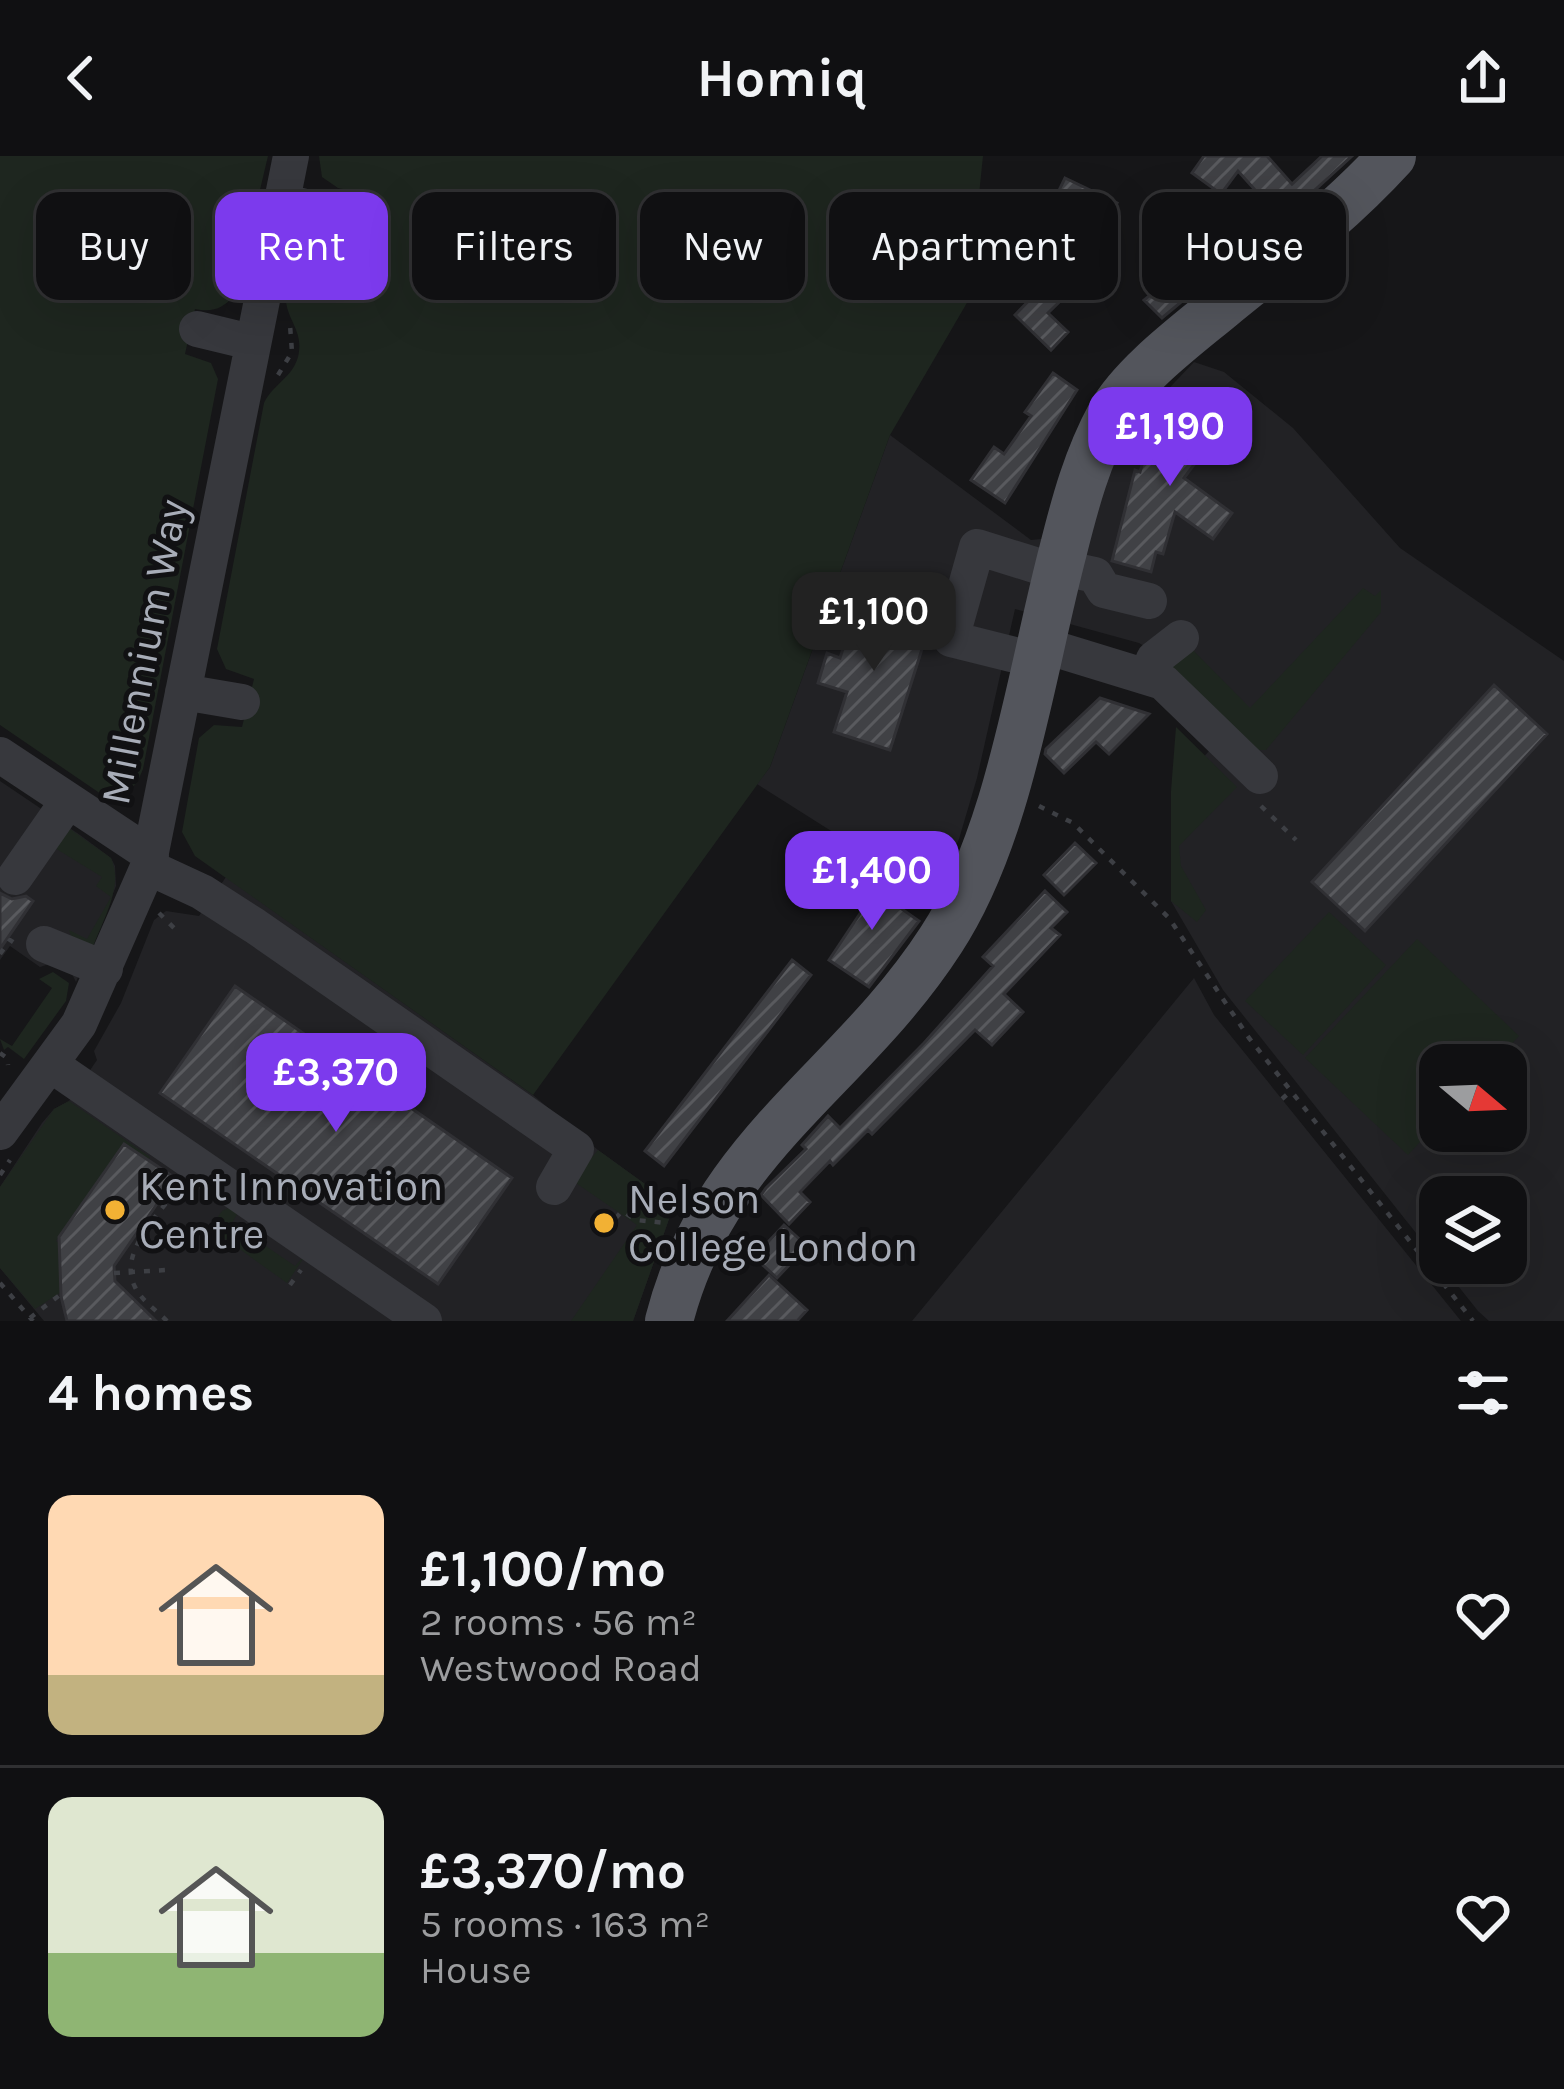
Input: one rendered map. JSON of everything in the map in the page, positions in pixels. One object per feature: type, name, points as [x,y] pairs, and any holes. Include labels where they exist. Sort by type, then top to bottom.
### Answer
[{"type":"main road","points":[[669,1321],[678,1284],[703,1230],[740,1170],[898,996],[940,943],[977,872],[1003,789],[1084,470],[1114,409],[1163,357],[1327,220],[1392,156]]},
{"type":"street","name":"Millennium Way","points":[[283,192],[291,156]]},
{"type":"street","name":"Millennium Way","points":[[0,1132],[36,1062],[79,1024],[149,861],[260,300]]},
{"type":"street","points":[[196,329],[251,342]]},
{"type":"street","points":[[1149,601],[1104,590],[1095,575],[977,548],[951,639],[1037,652],[1163,682],[1261,776]]},
{"type":"street","points":[[1147,677],[1154,659],[1181,638]]},
{"type":"street","points":[[183,692],[242,702]]},
{"type":"street","points":[[0,754],[149,861],[255,926],[576,1149],[554,1186]]},
{"type":"street","points":[[15,877],[68,801]]},
{"type":"street","points":[[44,944],[105,969]]},
{"type":"street","points":[[36,1062],[424,1321]]},
{"type":"path","points":[[1003,789],[1073,823],[1169,918],[1249,1038],[1473,1321]]},
{"type":"path","points":[[158,912],[176,930]]},
{"type":"path","points":[[3,1054],[7,1049],[36,1062]]},
{"type":"path","points":[[1282,1099],[1292,1090]]},
{"type":"path","points":[[1343,1174],[1352,1168]]},
{"type":"path","points":[[167,1321],[136,1291],[129,1272],[134,1249],[185,1177]]},
{"type":"path","points":[[601,1220],[615,1219],[622,1210],[636,1220],[675,1223]]},
{"type":"path","points":[[114,1273],[167,1270]]},
{"type":"path","points":[[0,1283],[31,1319],[62,1294]]},
{"type":"shaded area","points":[[0,156],[268,156],[259,192],[215,192],[215,300],[229,300],[217,308],[195,309],[185,354],[211,363],[218,379],[137,783],[123,795],[101,794],[0,725]]},
{"type":"shaded area","points":[[319,156],[983,156],[979,192],[829,192],[829,300],[968,301],[890,435],[770,767],[533,1095],[195,856],[182,832],[199,738],[214,725],[242,727],[254,679],[226,669],[217,649],[264,403],[298,357],[298,334],[286,300],[388,300],[388,192],[353,192],[322,177]]},
{"type":"shaded area","points":[[1194,362],[1224,372],[1293,428],[1400,548],[1564,661],[1564,1321],[1489,1321],[1457,1284],[1527,1284],[1527,1176],[1419,1176],[1419,1237],[1223,990],[1171,901],[1171,792],[1249,708],[1139,643],[1015,609],[977,778],[959,839],[934,896],[757,784],[770,767],[890,435],[1031,540],[1091,534],[1111,465],[1136,423]]},
{"type":"shaded area","points":[[1363,588],[1375,596],[1381,590],[1381,612],[1266,750],[1255,750],[1168,663],[1190,647],[1250,708]]},
{"type":"shaded area","points":[[1176,727],[1237,787],[1179,846],[1181,866],[1206,910],[1197,922],[1171,901]]},
{"type":"shaded area","points":[[0,781],[80,835],[115,866],[116,886],[76,982],[72,974],[49,964],[40,967],[10,946],[0,960]]},
{"type":"shaded area","points":[[63,824],[111,858],[114,869],[111,902],[93,947],[71,936],[69,930],[87,939],[111,897],[96,886],[102,877],[50,845]]},
{"type":"shaded area","points":[[226,877],[533,1095],[674,1205],[633,1321],[44,1321],[0,1268],[0,1187],[42,1123],[69,1101],[97,1060],[94,1051],[121,1003],[154,920],[166,911],[199,916]]},
{"type":"shaded area","points":[[1329,912],[1386,965],[1303,1055],[1245,1001]]},
{"type":"shaded area","points":[[1417,939],[1519,1036],[1512,1044],[1419,1044],[1419,1143],[1408,1155],[1305,1058]]},
{"type":"shaded area","points":[[53,972],[69,983],[66,1001],[24,1059],[8,1047],[4,1050],[0,1039],[12,1046],[52,988],[39,979]]},
{"type":"shaded area","points":[[1194,978],[1214,1015],[1419,1269],[1419,1284],[1431,1284],[1461,1321],[912,1321]]},
{"type":"shaded area","points":[[69,1101],[150,1157],[123,1144],[56,1241],[65,1248],[60,1257],[61,1292],[35,1309],[0,1268],[0,1187],[54,1109]]},
{"type":"shaded area","points":[[598,1150],[674,1205],[633,1321],[571,1321],[637,1225],[573,1181]]},
{"type":"shaded area","points":[[231,1207],[241,1207],[232,1223],[295,1266],[307,1253],[287,1283],[210,1228]]},
{"type":"building","points":[[1204,156],[1267,156],[1292,184],[1322,156],[1352,156],[1313,192],[1257,192],[1238,171],[1218,192],[1192,173]]},
{"type":"building","points":[[1065,178],[1094,192],[1058,192]]},
{"type":"building","points":[[1029,300],[1061,300],[1048,313],[1068,332],[1051,350],[1015,315]]},
{"type":"building","points":[[1144,300],[1184,300],[1162,318]]},
{"type":"building","points":[[1053,373],[1077,390],[1005,503],[971,480],[994,447],[1004,454],[1031,416],[1025,412]]},
{"type":"building","points":[[1190,396],[1226,422],[1184,478],[1232,513],[1213,539],[1175,512],[1163,554],[1156,552],[1151,572],[1112,561],[1135,470],[1140,472],[1144,458]]},
{"type":"building","points":[[858,602],[917,621],[914,630],[923,646],[890,750],[834,732],[847,692],[818,683],[827,653],[840,658]]},
{"type":"building","points":[[1494,685],[1547,734],[1365,931],[1312,882]]},
{"type":"building","points":[[1100,698],[1149,714],[1109,754],[1096,742],[1064,773],[1045,754],[1046,749]]},
{"type":"building","points":[[1075,843],[1096,863],[1064,895],[1044,875]]},
{"type":"building","points":[[855,876],[919,921],[869,987],[829,960],[863,909],[842,895]]},
{"type":"building","points":[[1045,891],[1067,912],[1051,928],[1060,935],[1004,994],[1023,1012],[992,1045],[975,1030],[872,1134],[868,1130],[833,1165],[830,1161],[800,1192],[810,1202],[789,1224],[761,1195],[766,1188],[806,1149],[802,1145],[828,1116],[840,1128],[924,1043],[993,966],[983,957]]},
{"type":"building","points":[[0,893],[33,901],[0,949]]},
{"type":"building","points":[[792,960],[811,975],[664,1166],[645,1151]]},
{"type":"building","points":[[235,986],[512,1178],[438,1284],[160,1093]]},
{"type":"building","name":"Kent Innovation Centre","points":[[124,1144],[175,1178],[114,1266],[115,1281],[156,1321],[67,1321],[61,1296],[59,1237]]},
{"type":"building","points":[[784,1225],[807,1246],[777,1278],[754,1257]]},
{"type":"building","points":[[769,1275],[807,1310],[797,1321],[727,1321]]},
{"type":"place","name":"Kent Innovation Centre","points":[[115,1210]]},
{"type":"place","name":"Nelson College London","points":[[604,1223]]}]
